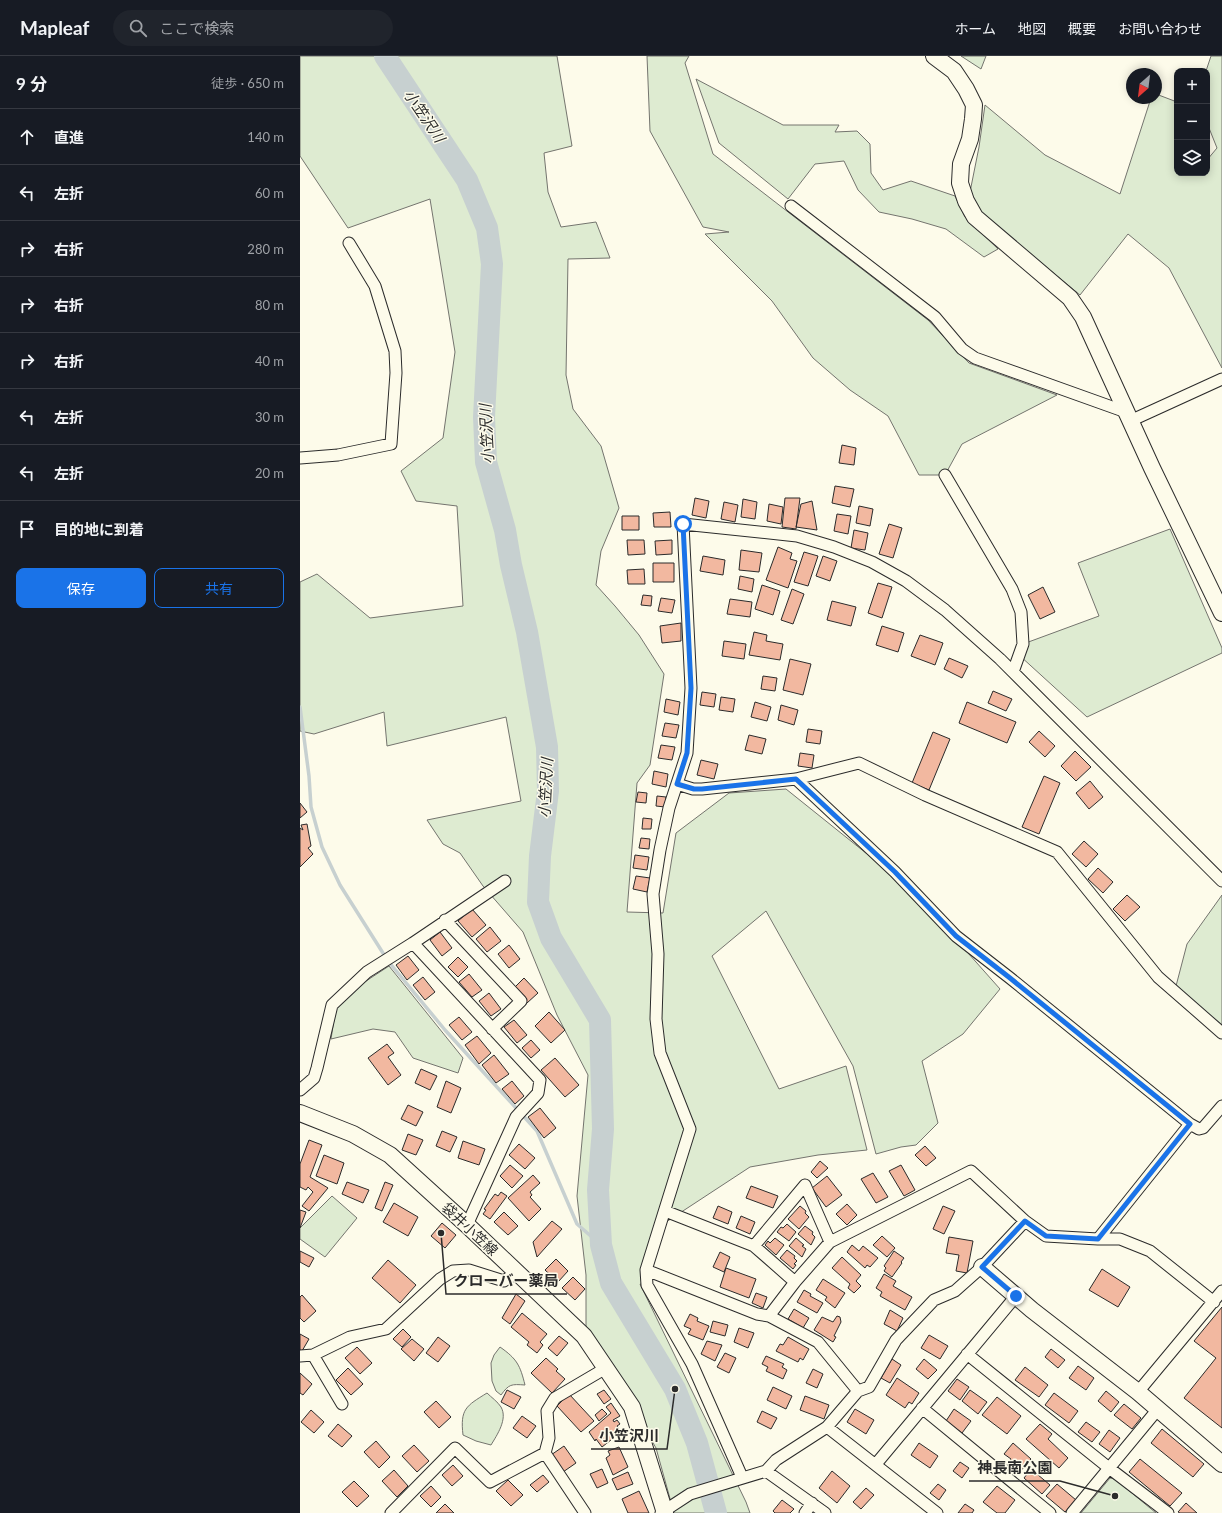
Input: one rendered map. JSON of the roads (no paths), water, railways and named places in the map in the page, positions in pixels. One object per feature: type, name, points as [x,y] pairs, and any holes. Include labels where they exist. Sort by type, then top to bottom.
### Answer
[{"type":"street","points":[[934,56],[954,71],[966,89],[974,105],[970,139],[961,164],[960,183],[966,201],[975,217],[1070,298],[1083,317],[1128,416],[1222,613]]},
{"type":"street","points":[[791,206],[935,317],[962,349],[975,358],[1128,416],[1222,379]]},
{"type":"street","points":[[300,458],[338,455],[391,444],[396,373],[395,351],[375,286],[350,244]]},
{"type":"street","points":[[945,475],[1012,589],[1021,612],[1023,644],[1013,672]]},
{"type":"street","points":[[740,1478],[692,1364],[647,1285],[646,1270],[690,1129],[660,1053],[656,1019],[658,954],[653,894],[669,808],[687,753],[691,688],[683,524],[797,536],[834,547],[872,562],[906,580],[945,610],[1013,672],[1222,881]]},
{"type":"street","points":[[677,784],[694,789],[702,789],[796,779],[859,763],[925,795],[1058,852],[1158,977],[1222,1033]]},
{"type":"street","points":[[796,779],[895,872],[956,936],[1190,1124],[1199,1129],[1203,1128],[1222,1106]]},
{"type":"street","points":[[300,1090],[314,1078],[332,1005],[367,972],[505,881]]},
{"type":"street","points":[[445,920],[521,1001],[492,1029]]},
{"type":"street","points":[[413,943],[540,1080],[538,1093],[516,1117],[467,1225]]},
{"type":"street","name":"袋井小笠線","points":[[300,1113],[353,1134],[390,1156],[467,1225],[584,1336],[632,1407],[664,1512]]},
{"type":"street","points":[[1098,1239],[1190,1124]]},
{"type":"street","points":[[769,1316],[795,1282],[830,1242],[971,1171],[1025,1221],[1046,1236],[1098,1239],[1120,1238],[1150,1250],[1214,1302]]},
{"type":"street","points":[[754,1246],[805,1185],[830,1242]]},
{"type":"street","points":[[665,1211],[754,1246],[795,1282]]},
{"type":"street","points":[[664,1512],[690,1494],[766,1471],[776,1460],[827,1427],[858,1391],[869,1387],[896,1340],[934,1300],[955,1291],[982,1267],[1025,1221]]},
{"type":"street","points":[[982,1267],[1016,1296],[1158,1408],[1222,1464]]},
{"type":"street","points":[[342,1404],[304,1357],[350,1337],[386,1329],[440,1279],[453,1271],[469,1270],[504,1281],[516,1272]]},
{"type":"street","points":[[646,1270],[757,1314],[769,1316],[818,1342],[858,1391]]},
{"type":"street","points":[[1138,1392],[1222,1291]]},
{"type":"street","points":[[876,1464],[1016,1296]]},
{"type":"street","points":[[967,1354],[1109,1468],[1168,1513]]},
{"type":"street","points":[[391,1513],[455,1448],[490,1482],[545,1453],[549,1438],[547,1411],[555,1398],[606,1368]]},
{"type":"street","points":[[922,1408],[1050,1513]]},
{"type":"street","points":[[1072,1513],[1158,1408]]},
{"type":"street","points":[[827,1427],[937,1513]]},
{"type":"street","points":[[545,1453],[585,1513]]},
{"type":"street","points":[[766,1471],[825,1513]]},
{"type":"street","points":[[804,1513],[812,1503]]},
{"type":"waterway","name":"小笠沢川","points":[[385,56],[467,180],[487,228],[492,264],[484,417],[486,462],[505,530],[511,565],[527,632],[547,747],[548,791],[540,856],[538,902],[551,938],[600,1020],[603,1129],[598,1190],[601,1245],[611,1283],[675,1389],[697,1443],[716,1513]]},
{"type":"waterway","points":[[300,707],[309,776],[311,807],[322,847],[340,885],[388,961],[445,1030],[537,1131],[577,1224],[601,1245]]},
{"type":"place","name":"クローバー薬局","points":[[441,1233]]},
{"type":"place","name":"小笠沢川","points":[[675,1389]]},
{"type":"place","name":"神長南公園","points":[[1115,1496]]}]
